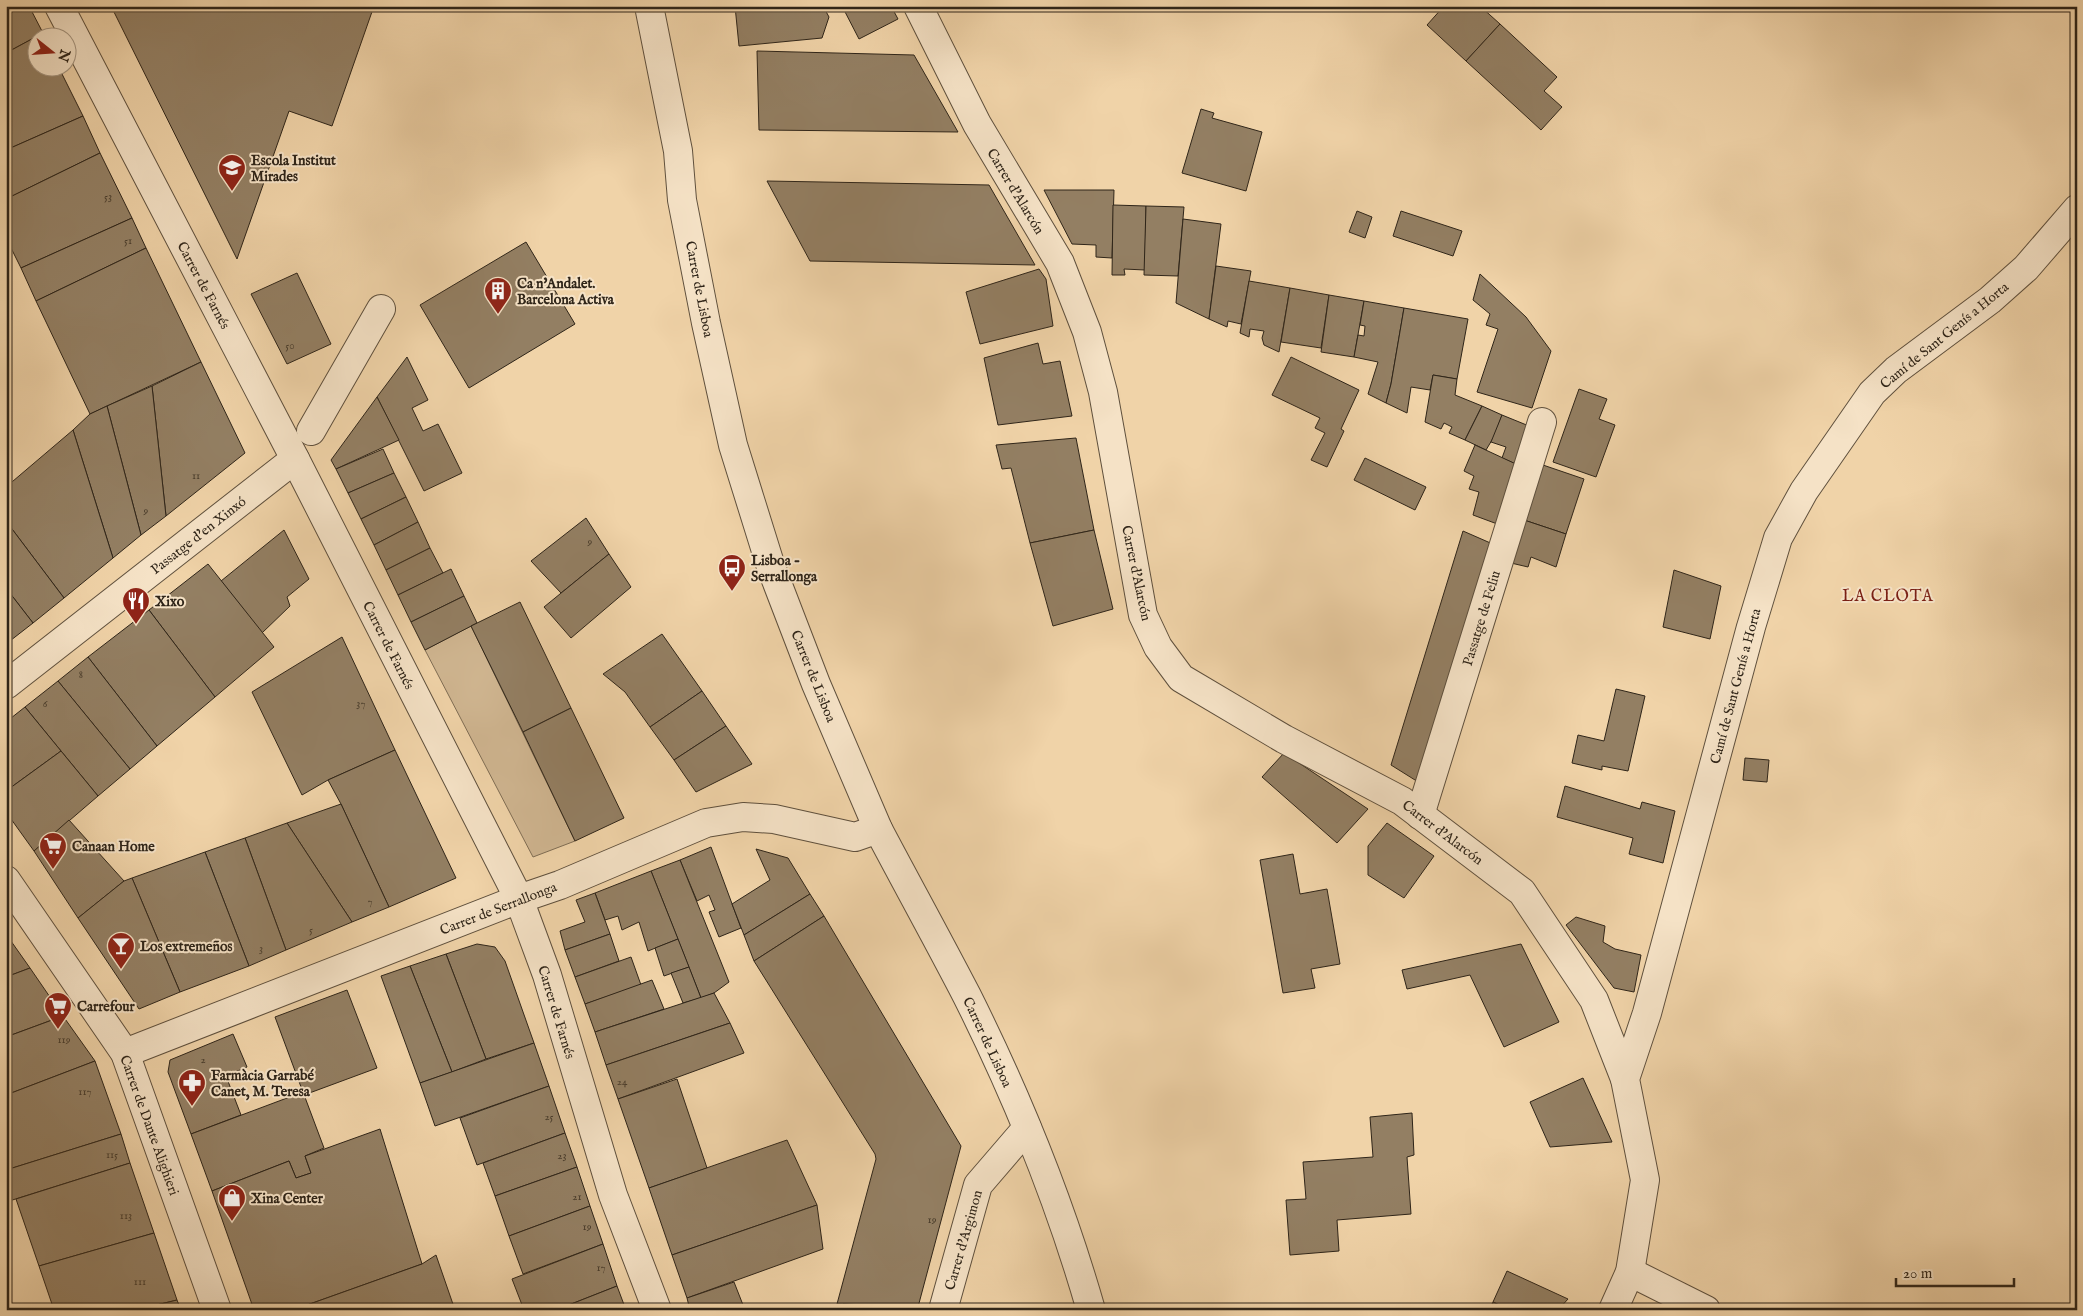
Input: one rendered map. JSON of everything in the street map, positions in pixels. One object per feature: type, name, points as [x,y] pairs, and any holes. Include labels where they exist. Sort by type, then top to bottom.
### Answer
[{"type":"street","name":"Carrer de Farnés","points":[[59,6],[295,459],[519,899],[547,975],[613,1195],[657,1310]]},
{"type":"street","name":"Carrer de Lisboa","points":[[649,6],[678,151],[682,200],[706,323],[734,444],[771,567],[816,684],[878,829],[967,997],[1027,1128],[1078,1267],[1091,1310]]},
{"type":"street","name":"Carrer d'Alarcón","points":[[918,6],[977,124],[1060,263],[1087,332],[1103,392],[1143,616],[1158,647],[1182,678],[1284,739],[1402,801],[1522,892],[1594,1000],[1625,1079]]},
{"type":"street","name":"Camí de Sant Genís a Horta","points":[[1625,1079],[1647,1013],[1751,627],[1778,538],[1804,491],[1872,393],[1896,370],[1990,300],[2026,268],[2077,209]]},
{"type":"street","points":[[311,431],[381,309]]},
{"type":"street","name":"Passatge de Feliu","points":[[1420,815],[1542,422]]},
{"type":"street","name":"Passatge d'en Xinxó","points":[[6,685],[295,459]]},
{"type":"street","name":"Carrer de Serrallonga","points":[[125,1052],[519,899],[560,885],[706,824],[743,817],[774,819],[855,837],[878,829]]},
{"type":"street","name":"Carrer de Dante Alighieri","points":[[6,880],[125,1052],[217,1310]]},
{"type":"street","points":[[1613,1310],[1630,1272],[1646,1180],[1625,1079]]},
{"type":"street","name":"Carrer d'Argimon","points":[[943,1310],[978,1185],[1027,1128]]},
{"type":"street","points":[[1630,1272],[1706,1310]]},
{"type":"shaded area","points":[[471,626],[575,841],[533,857],[425,650]]},
{"type":"building","points":[[6,6],[29,6],[40,28],[28,28],[28,41],[6,53]]},
{"type":"building","name":"Escola Institut Mirades","points":[[111,6],[374,6],[332,126],[289,111],[237,259]]},
{"type":"building","points":[[735,6],[823,6],[829,17],[822,38],[739,46]]},
{"type":"building","points":[[842,6],[891,6],[898,19],[859,39]]},
{"type":"building","points":[[1444,6],[1480,6],[1500,24],[1466,61],[1427,25]]},
{"type":"building","points":[[1500,24],[1557,77],[1544,91],[1562,107],[1541,130],[1466,61]]},
{"type":"building","points":[[28,41],[28,78],[64,78],[83,116],[6,150],[6,53]]},
{"type":"building","points":[[757,51],[914,55],[958,132],[759,130]]},
{"type":"building","points":[[1201,109],[1214,113],[1212,118],[1262,132],[1246,191],[1182,173]]},
{"type":"building","points":[[83,116],[100,153],[6,199],[6,150]]},
{"type":"building","points":[[100,153],[132,218],[21,268],[6,238],[6,199]]},
{"type":"building","points":[[767,181],[989,185],[1035,265],[810,261]]},
{"type":"building","points":[[1044,190],[1114,190],[1112,258],[1096,257],[1096,245],[1072,244]]},
{"type":"building","points":[[1113,205],[1146,206],[1145,270],[1124,269],[1125,275],[1112,275]]},
{"type":"building","points":[[1146,206],[1184,207],[1178,276],[1144,275]]},
{"type":"building","points":[[1357,211],[1372,217],[1365,238],[1349,232]]},
{"type":"building","points":[[1401,211],[1462,231],[1453,256],[1393,236]]},
{"type":"building","points":[[132,218],[146,248],[36,301],[21,268]]},
{"type":"building","points":[[1183,219],[1221,224],[1209,319],[1176,303]]},
{"type":"building","name":"Ca n'Andalet. Barcelona Activa","points":[[526,242],[575,324],[469,388],[420,305]]},
{"type":"building","points":[[146,248],[201,362],[90,414],[36,301]]},
{"type":"building","points":[[1216,266],[1251,271],[1241,324],[1228,321],[1227,327],[1209,319]]},
{"type":"building","points":[[1039,269],[1046,279],[1053,326],[980,344],[966,292]]},
{"type":"building","points":[[297,273],[331,344],[287,364],[251,294]]},
{"type":"building","points":[[1480,274],[1526,317],[1551,351],[1532,408],[1477,392],[1498,329],[1486,325],[1490,314],[1473,300]]},
{"type":"building","points":[[1249,281],[1290,288],[1279,352],[1264,345],[1262,338],[1264,331],[1250,329],[1249,337],[1240,333]]},
{"type":"building","points":[[1290,288],[1329,295],[1321,348],[1281,342]]},
{"type":"building","points":[[1329,295],[1364,301],[1354,357],[1321,352]]},
{"type":"building","points":[[1364,301],[1404,308],[1386,403],[1368,394],[1378,362],[1354,357],[1358,335],[1364,336],[1365,326],[1360,325]]},
{"type":"building","points":[[1404,308],[1468,319],[1457,379],[1433,375],[1430,390],[1411,387],[1407,413],[1386,403]]},
{"type":"building","points":[[1038,343],[1043,364],[1060,361],[1072,416],[998,425],[984,358]]},
{"type":"building","points":[[407,357],[428,400],[412,408],[423,431],[438,424],[462,473],[424,491],[377,397]]},
{"type":"building","points":[[1291,357],[1359,390],[1341,429],[1344,431],[1327,467],[1311,460],[1325,433],[1315,428],[1320,418],[1272,395]]},
{"type":"building","points":[[201,362],[245,453],[166,516],[152,386]]},
{"type":"building","points":[[1433,375],[1457,379],[1455,395],[1482,406],[1465,440],[1449,433],[1452,427],[1444,423],[1441,429],[1425,422]]},
{"type":"building","points":[[152,386],[166,516],[141,535],[107,406]]},
{"type":"building","points":[[1579,389],[1607,399],[1599,419],[1615,425],[1596,477],[1553,462]]},
{"type":"building","points":[[377,397],[399,440],[336,469],[331,460]]},
{"type":"building","points":[[107,406],[141,535],[113,558],[73,430],[90,414]]},
{"type":"building","points":[[1482,406],[1502,415],[1495,435],[1486,450],[1465,440]]},
{"type":"building","points":[[1502,415],[1529,426],[1518,465],[1502,458],[1506,447],[1491,442]]},
{"type":"building","points":[[73,430],[113,558],[64,598],[6,521],[6,487]]},
{"type":"building","points":[[1076,438],[1094,530],[1030,543],[1011,468],[1002,469],[996,445]]},
{"type":"building","points":[[1475,445],[1518,465],[1500,525],[1473,515],[1479,492],[1469,489],[1474,476],[1464,471]]},
{"type":"building","points":[[383,449],[394,473],[348,493],[336,469]]},
{"type":"building","points":[[1365,458],[1426,487],[1415,510],[1354,480]]},
{"type":"building","points":[[1540,464],[1584,479],[1566,534],[1524,520]]},
{"type":"building","points":[[394,473],[406,497],[361,519],[348,493]]},
{"type":"building","points":[[406,497],[418,522],[374,545],[361,519]]},
{"type":"building","points":[[586,518],[609,554],[561,593],[531,561]]},
{"type":"building","points":[[1524,520],[1566,534],[1556,567],[1531,557],[1528,567],[1511,563]]},
{"type":"building","points":[[6,521],[64,598],[33,623],[6,588]]},
{"type":"building","points":[[418,522],[430,548],[386,570],[374,545]]},
{"type":"building","points":[[284,530],[309,579],[287,597],[290,606],[262,633],[221,581]]},
{"type":"building","points":[[1094,530],[1113,609],[1053,626],[1030,543]]},
{"type":"building","points":[[1463,531],[1495,545],[1421,778],[1415,780],[1391,765]]},
{"type":"building","points":[[430,548],[443,573],[398,595],[386,570]]},
{"type":"building","points":[[609,554],[631,587],[571,638],[544,607]]},
{"type":"building","points":[[208,564],[274,647],[215,697],[149,610]]},
{"type":"building","points":[[451,569],[464,596],[411,622],[398,595]]},
{"type":"building","points":[[1674,570],[1721,586],[1710,639],[1663,627]]},
{"type":"building","points":[[6,588],[33,623],[6,644]]},
{"type":"building","points":[[464,596],[477,623],[425,650],[411,622]]},
{"type":"building","points":[[520,602],[571,708],[523,732],[471,626]]},
{"type":"building","points":[[149,610],[215,697],[157,746],[88,657]]},
{"type":"building","points":[[662,634],[702,691],[650,727],[625,692],[603,674]]},
{"type":"building","points":[[342,637],[395,750],[328,780],[302,795],[252,692]]},
{"type":"building","points":[[88,657],[157,746],[130,769],[58,681]]},
{"type":"building","points":[[58,681],[130,769],[98,796],[25,707]]},
{"type":"building","points":[[1616,689],[1645,696],[1628,771],[1602,766],[1602,770],[1572,763],[1578,735],[1604,741]]},
{"type":"building","points":[[702,691],[726,726],[674,760],[650,727]]},
{"type":"building","points":[[25,707],[61,751],[6,791],[6,722]]},
{"type":"building","points":[[571,708],[624,818],[575,841],[523,732]]},
{"type":"building","points":[[726,726],[752,764],[696,792],[674,760]]},
{"type":"building","points":[[395,750],[456,878],[389,907],[328,780]]},
{"type":"building","points":[[61,751],[98,796],[34,851],[6,812],[6,791]]},
{"type":"building","points":[[1284,753],[1368,809],[1337,843],[1262,777]]},
{"type":"building","points":[[1745,758],[1769,760],[1767,782],[1743,780]]},
{"type":"building","points":[[1565,786],[1640,809],[1642,802],[1675,811],[1663,863],[1629,854],[1633,838],[1557,817]]},
{"type":"building","points":[[341,804],[389,907],[352,922],[287,823]]},
{"type":"building","points":[[69,820],[124,881],[78,918],[34,851]]},
{"type":"building","points":[[287,823],[352,922],[286,950],[245,838]]},
{"type":"building","points":[[1387,823],[1434,856],[1404,898],[1368,875],[1368,846]]},
{"type":"building","points":[[245,838],[286,950],[249,966],[205,852]]},
{"type":"building","points":[[711,847],[741,928],[719,937],[709,912],[715,910],[709,895],[697,901],[680,860]]},
{"type":"building","points":[[756,849],[788,858],[810,894],[744,935],[732,904],[770,880]]},
{"type":"building","points":[[205,852],[249,966],[180,992],[132,878]]},
{"type":"building","points":[[1293,854],[1300,894],[1327,889],[1340,964],[1311,969],[1315,988],[1283,993],[1260,860]]},
{"type":"building","points":[[680,860],[729,982],[714,993],[701,998],[651,871]]},
{"type":"building","points":[[651,871],[678,939],[648,951],[639,922],[622,930],[618,916],[605,920],[595,893]]},
{"type":"building","points":[[132,878],[180,992],[139,1009],[78,918],[124,881]]},
{"type":"building","points":[[595,893],[610,934],[565,950],[560,931],[585,922],[576,900]]},
{"type":"building","points":[[810,894],[824,916],[754,961],[744,935]]},
{"type":"building","points":[[824,916],[961,1146],[918,1307],[837,1304],[876,1159],[875,1154],[754,961]]},
{"type":"building","points":[[1576,917],[1605,926],[1603,942],[1615,949],[1641,955],[1634,992],[1614,988],[1566,925]]},
{"type":"building","points":[[6,934],[30,968],[6,977]]},
{"type":"building","points":[[610,934],[619,961],[575,977],[565,950]]},
{"type":"building","points":[[678,939],[689,967],[664,976],[655,948]]},
{"type":"building","points":[[477,944],[495,947],[505,961],[534,1043],[486,1059],[446,954]]},
{"type":"building","points":[[1521,944],[1559,1022],[1504,1047],[1470,975],[1407,989],[1402,970]]},
{"type":"building","points":[[446,954],[486,1059],[452,1072],[410,966]]},
{"type":"building","points":[[631,957],[641,985],[585,1004],[575,977]]},
{"type":"building","points":[[410,966],[452,1072],[420,1083],[381,976]]},
{"type":"building","points":[[689,967],[701,998],[683,1003],[671,973]]},
{"type":"building","points":[[30,968],[63,1016],[6,1037],[6,977]]},
{"type":"building","points":[[652,980],[664,1009],[595,1032],[585,1004]]},
{"type":"building","points":[[347,990],[377,1068],[304,1095],[275,1017]]},
{"type":"building","points":[[714,993],[730,1023],[606,1065],[595,1032]]},
{"type":"building","points":[[63,1016],[95,1061],[6,1095],[6,1037]]},
{"type":"building","points":[[730,1023],[744,1053],[618,1099],[606,1065]]},
{"type":"building","points":[[233,1034],[247,1067],[226,1076],[241,1115],[191,1134],[168,1072],[170,1060]]},
{"type":"building","points":[[534,1043],[549,1086],[435,1126],[420,1083]]},
{"type":"building","points":[[95,1061],[121,1134],[6,1170],[6,1095]]},
{"type":"building","points":[[1583,1078],[1612,1142],[1550,1147],[1530,1102]]},
{"type":"building","points":[[677,1079],[707,1168],[649,1188],[618,1099]]},
{"type":"building","points":[[549,1086],[565,1133],[477,1165],[460,1118]]},
{"type":"building","points":[[303,1092],[324,1148],[305,1156],[311,1173],[296,1178],[289,1161],[212,1191],[191,1134]]},
{"type":"building","points":[[1412,1113],[1414,1155],[1407,1157],[1411,1214],[1337,1220],[1339,1251],[1290,1255],[1286,1200],[1306,1199],[1303,1162],[1373,1157],[1370,1117]]},
{"type":"building","points":[[380,1129],[422,1264],[293,1310],[254,1310],[212,1191],[289,1161],[296,1178],[311,1173],[305,1156]]},
{"type":"building","points":[[565,1133],[577,1167],[495,1196],[483,1163]]},
{"type":"building","points":[[121,1134],[130,1163],[6,1202],[6,1170]]},
{"type":"building","points":[[787,1140],[817,1205],[672,1255],[649,1188]]},
{"type":"building","points":[[130,1163],[154,1233],[39,1266],[16,1199]]},
{"type":"building","points":[[577,1167],[590,1206],[509,1236],[495,1196]]},
{"type":"building","points":[[817,1205],[823,1249],[687,1298],[672,1255]]},
{"type":"building","points":[[590,1206],[603,1244],[523,1274],[509,1236]]},
{"type":"building","points":[[154,1233],[177,1300],[136,1310],[54,1310],[39,1266]]},
{"type":"building","points":[[603,1244],[617,1286],[556,1310],[524,1310],[512,1279]]},
{"type":"building","points":[[436,1255],[455,1310],[293,1310],[422,1264]]},
{"type":"building","points":[[1507,1271],[1568,1299],[1558,1310],[1509,1310],[1493,1302]]},
{"type":"building","points":[[734,1282],[745,1310],[690,1310],[687,1298]]},
{"type":"building","points":[[617,1286],[626,1310],[556,1310]]},
{"type":"building","points":[[177,1300],[181,1310],[136,1310]]},
{"type":"building","points":[[1493,1302],[1509,1310],[1489,1310]]},
{"type":"building","points":[[843,1304],[918,1307],[917,1310],[843,1310]]},
{"type":"place","name":"Escola Institut Mirades","points":[[232,192]]},
{"type":"place","name":"Ca n'Andalet. Barcelona Activa","points":[[498,315]]},
{"type":"place","name":"Lisboa - Serrallonga","points":[[732,592]]},
{"type":"place","name":"Xixo","points":[[136,625]]},
{"type":"place","name":"Canaan Home","points":[[53,870]]},
{"type":"place","name":"Los extremeños","points":[[121,970]]},
{"type":"place","name":"Carrefour","points":[[58,1030]]},
{"type":"place","name":"Farmàcia Garrabé Canet, M. Teresa","points":[[192,1107]]},
{"type":"place","name":"Xina Center","points":[[232,1222]]},
{"type":"district","name":"LA CLOTA","points":[[1888,595]]}]
